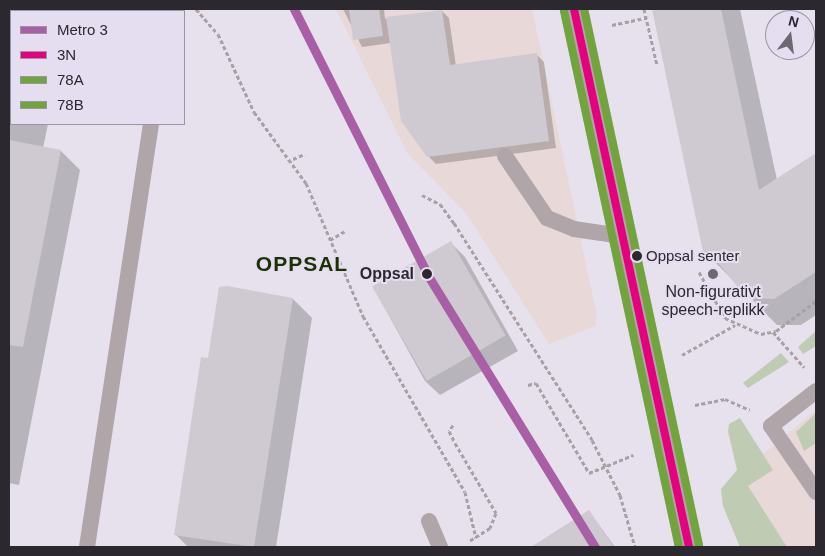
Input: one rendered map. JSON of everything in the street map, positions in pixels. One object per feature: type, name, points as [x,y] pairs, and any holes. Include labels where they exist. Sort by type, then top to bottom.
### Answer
[{"type":"street","points":[[574,9],[689,547]]},
{"type":"lane","points":[[87,547],[151,125]]},
{"type":"lane","points":[[505,156],[547,218],[574,229],[622,236]]},
{"type":"lane","points":[[816,391],[770,426],[816,492]]},
{"type":"lane","points":[[429,521],[440,547]]},
{"type":"path","points":[[196,9],[218,34],[254,112],[293,159],[363,316],[465,492],[476,538]]},
{"type":"path","points":[[644,9],[657,65]]},
{"type":"path","points":[[612,25],[646,18]]},
{"type":"path","points":[[293,159],[305,154]]},
{"type":"path","points":[[422,195],[440,204],[459,230],[606,466],[620,495],[635,547]]},
{"type":"path","points":[[330,240],[345,231]]},
{"type":"path","points":[[699,272],[725,318],[735,325],[761,334],[773,332],[816,301]]},
{"type":"path","points":[[682,355],[735,325]]},
{"type":"path","points":[[773,332],[794,356]]},
{"type":"path","points":[[528,384],[536,383],[589,472],[633,455]]},
{"type":"path","points":[[696,405],[725,399],[743,405],[770,426]]},
{"type":"path","points":[[453,425],[449,431],[496,513],[490,528],[464,544]]},
{"type":"shaded area","points":[[336,9],[532,9],[597,316],[595,326],[549,344],[466,213],[407,153]]},
{"type":"shaded area","points":[[816,410],[816,547],[740,547],[723,506],[721,489]]},
{"type":"green space","points":[[816,331],[816,346],[803,354],[798,347]]},
{"type":"green space","points":[[781,353],[789,362],[748,388],[743,383]]},
{"type":"green space","points":[[816,413],[816,443],[804,451],[796,432]]},
{"type":"green space","points":[[740,418],[773,470],[748,486],[787,547],[740,547],[723,506],[721,489],[737,470],[728,431],[729,424]]},
{"type":"building","points":[[349,9],[379,9],[383,36],[353,40]]},
{"type":"building","points":[[652,9],[721,9],[759,190],[816,153],[816,272],[774,299],[746,298],[709,251],[703,252]]},
{"type":"building","points":[[442,10],[450,65],[537,53],[549,141],[427,157],[401,121],[386,17]]},
{"type":"building","points":[[9,140],[61,150],[23,347],[9,345]]},
{"type":"building","points":[[451,241],[506,335],[427,381],[372,286]]},
{"type":"building","points":[[227,286],[293,298],[254,547],[174,535],[201,357],[208,358],[219,287]]},
{"type":"building","points":[[589,510],[614,547],[531,547]]},
{"type":"metro line","name":"3","points":[[294,9],[427,274],[595,547]]},
{"type":"transit line","name":"3N","points":[[574,9],[689,547]]},
{"type":"transit line","name":"78B","points":[[584,9],[699,545]]},
{"type":"transit line","name":"78A","points":[[564,11],[679,547]]},
{"type":"place","name":"Oppsal senter","points":[[637,256]]},
{"type":"place","name":"Oppsal","points":[[427,274]]},
{"type":"place","name":"Non-figurativt speech-replikk","points":[[713,274]]},
{"type":"district","name":"OPPSAL","points":[[302,264]]}]
